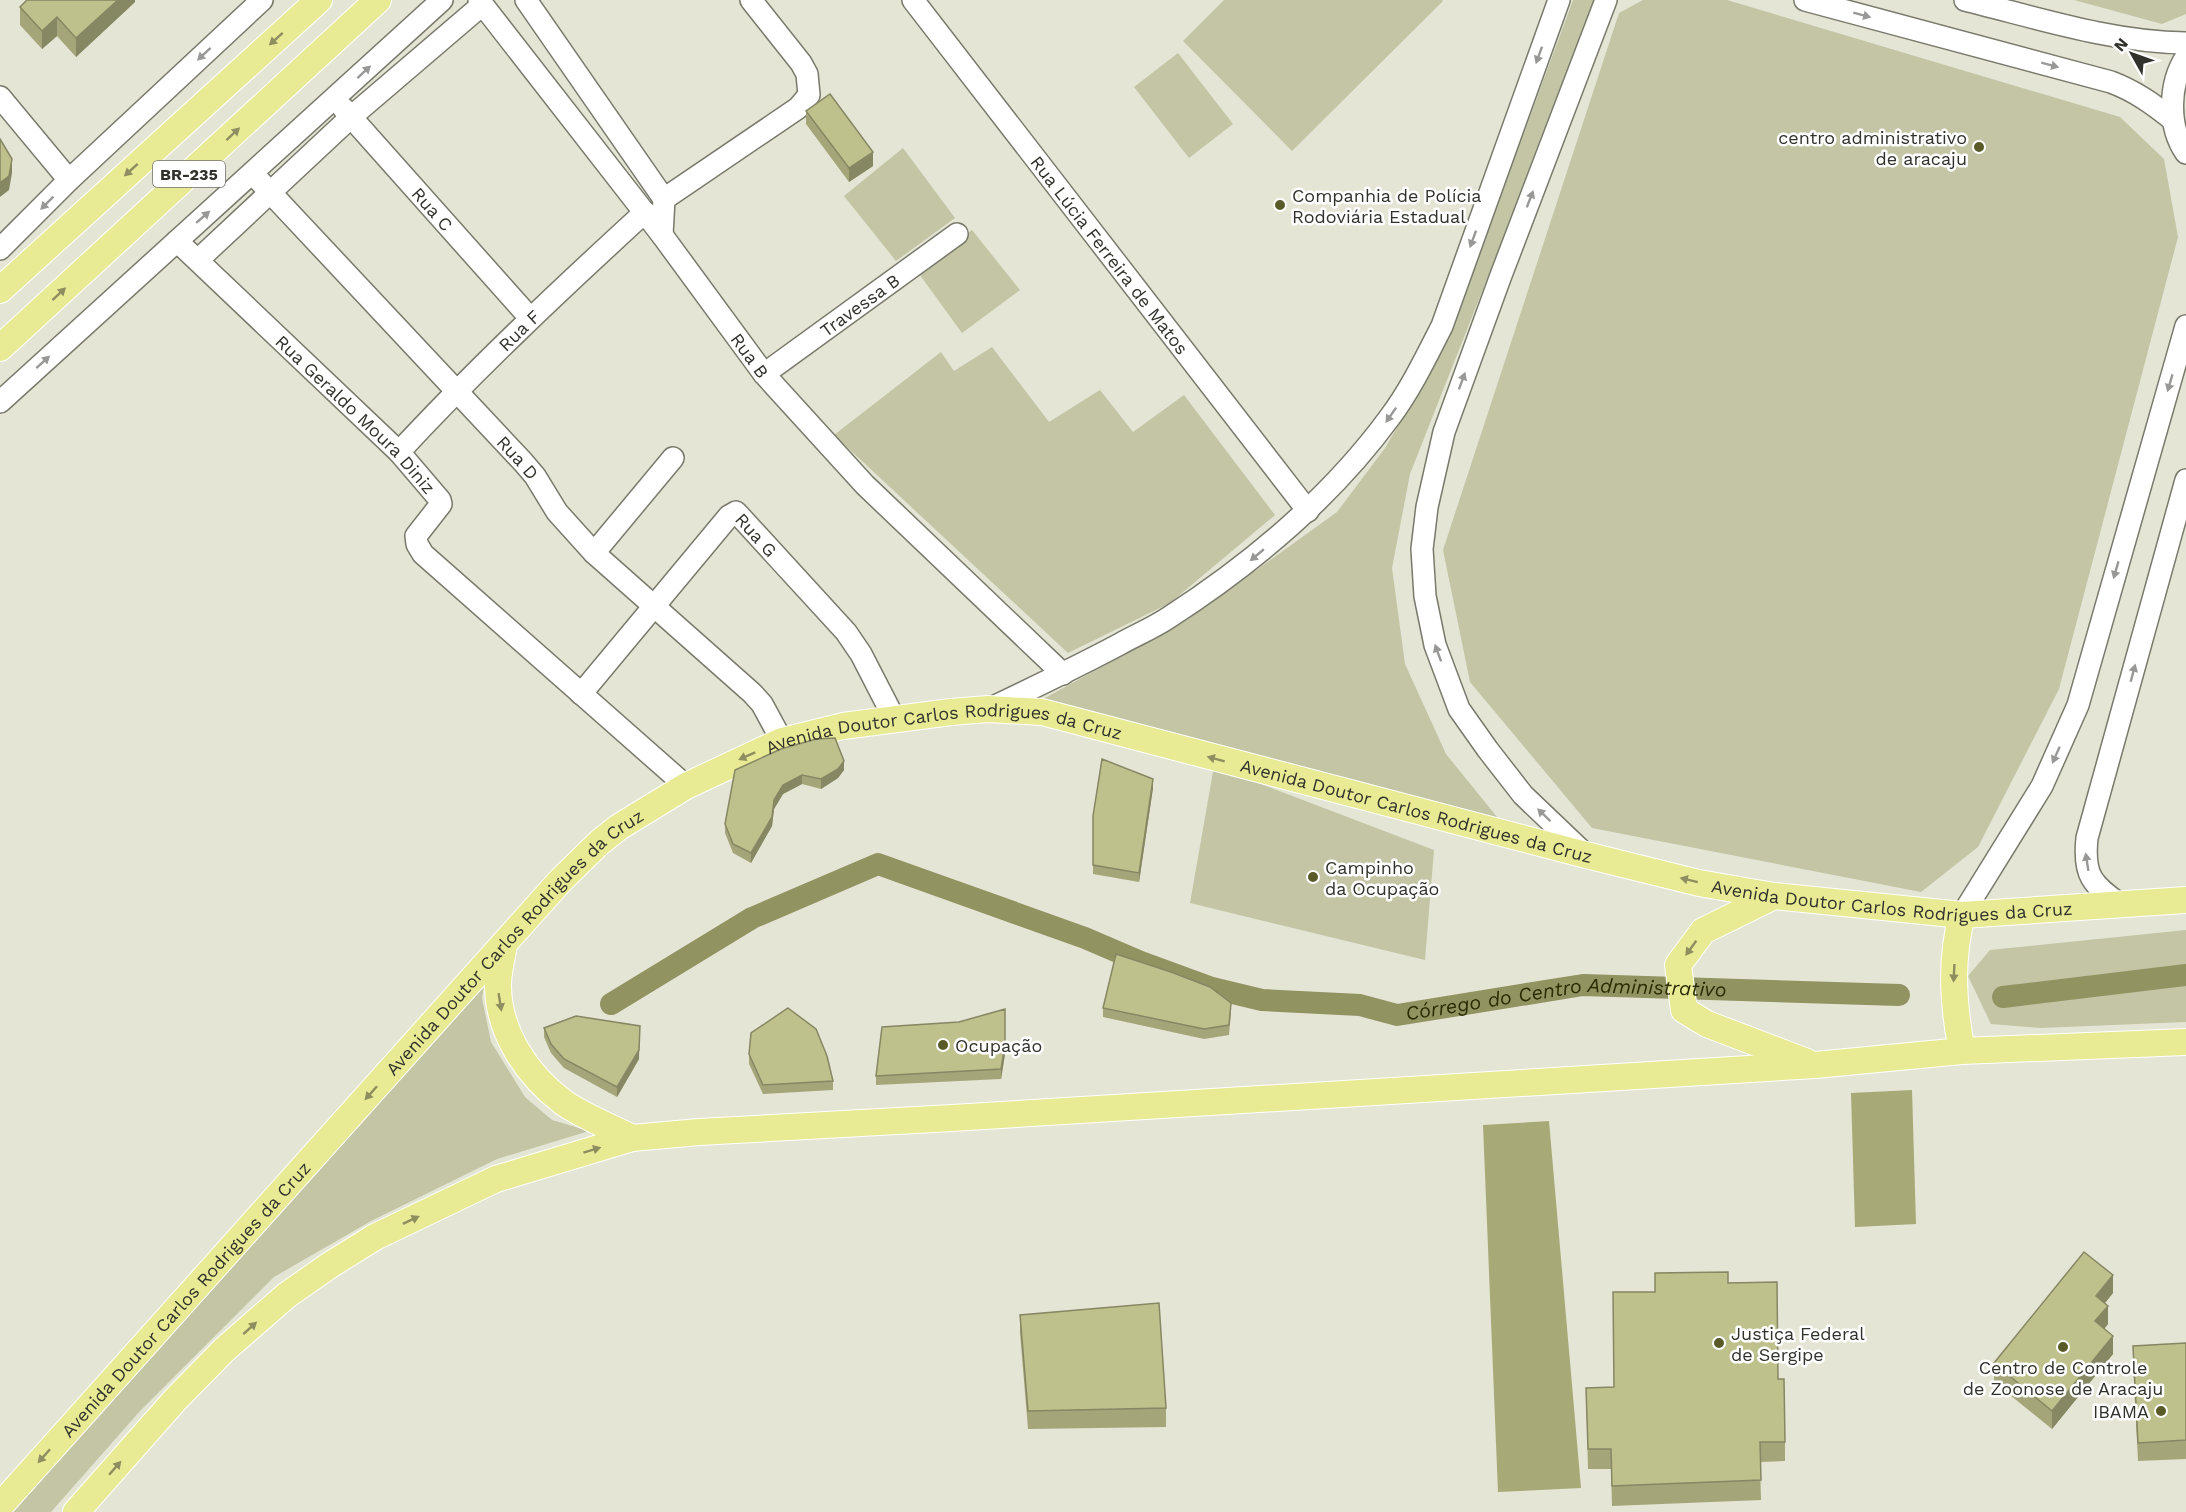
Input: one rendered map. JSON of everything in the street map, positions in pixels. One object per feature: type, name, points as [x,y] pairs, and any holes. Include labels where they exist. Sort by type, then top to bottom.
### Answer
[{"type":"main road","name":"BR-235","points":[[0,290],[319,0]]},
{"type":"main road","name":"BR-235","points":[[0,348],[378,0]]},
{"type":"main road","name":"Avenida Doutor Carlos Rodrigues da Cruz","points":[[0,1506],[561,880],[619,827],[686,786],[782,741],[843,726],[951,712],[988,710],[1042,712],[1586,855],[1699,883],[1774,896],[1962,915],[2186,900]]},
{"type":"main road","points":[[1774,896],[1703,931],[1678,965],[1684,1010],[1707,1024],[1815,1065]]},
{"type":"main road","points":[[1962,915],[1956,943],[1953,990],[1962,1051]]},
{"type":"main road","points":[[504,944],[499,972],[499,1003],[516,1049],[534,1077],[564,1103],[632,1138]]},
{"type":"main road","points":[[76,1512],[175,1400],[224,1350],[287,1295],[330,1265],[375,1237],[496,1179],[632,1138],[699,1132],[1815,1065],[1962,1051],[2186,1042]]},
{"type":"street","points":[[0,249],[69,180],[262,0]]},
{"type":"street","points":[[0,402],[442,0]]},
{"type":"street","points":[[526,0],[664,199],[662,235]]},
{"type":"street","points":[[664,199],[798,108],[809,95],[807,74],[801,63],[751,0]]},
{"type":"street","name":"Rua Lúcia Ferreira de Matos","points":[[913,0],[1308,511]]},
{"type":"street","points":[[988,710],[1063,674],[1166,619],[1246,564],[1308,511],[1340,479],[1391,416],[1419,371],[1442,326],[1559,0]]},
{"type":"street","points":[[1586,855],[1523,795],[1459,709],[1435,645],[1425,596],[1422,549],[1427,507],[1444,432],[1606,0]]},
{"type":"street","points":[[1805,0],[2111,82],[2130,89],[2173,120]]},
{"type":"street","points":[[1965,0],[2119,38],[2186,43]]},
{"type":"street","points":[[198,260],[351,117],[481,2]]},
{"type":"street","name":"Rua B","points":[[481,2],[645,212],[764,374],[865,485],[1063,674]]},
{"type":"street","points":[[2186,57],[2180,66],[2173,93],[2173,120],[2186,153]]},
{"type":"street","points":[[0,97],[69,180]]},
{"type":"street","name":"Rua C","points":[[335,99],[530,318]]},
{"type":"street","name":"Rua D","points":[[253,174],[531,471],[557,512],[594,553],[752,693],[762,704],[782,741]]},
{"type":"street","name":"Rua F","points":[[399,452],[455,391],[645,212]]},
{"type":"street","name":"Travessa B","points":[[764,374],[957,234]]},
{"type":"street","name":"Rua Geraldo Moura Diniz","points":[[177,241],[399,452],[441,502],[417,536],[419,549],[686,786]]},
{"type":"street","points":[[1962,915],[2042,786],[2078,705],[2186,327]]},
{"type":"street","points":[[594,553],[673,458]]},
{"type":"street","points":[[2121,905],[2098,888],[2090,875],[2085,860],[2087,838],[2186,480]]},
{"type":"street","name":"Rua G","points":[[581,694],[729,516],[736,512],[846,632],[861,654],[895,720]]},
{"type":"green space","points":[[1224,0],[1443,1],[1292,151],[1183,41]]},
{"type":"green space","points":[[1573,0],[1597,0],[1410,474],[1392,568],[1405,664],[1446,754],[1506,828],[1034,704],[1187,620],[1337,512],[1385,448],[1447,342]]},
{"type":"green space","points":[[1643,0],[1727,0],[2120,117],[2164,159],[2178,237],[2059,689],[1978,847],[1921,892],[1592,828],[1470,682],[1443,550],[1619,13]]},
{"type":"green space","points":[[2074,0],[2186,0],[2186,14],[2162,24]]},
{"type":"green space","points":[[1178,53],[1233,124],[1189,158],[1134,87]]},
{"type":"green space","points":[[903,148],[955,218],[896,261],[844,196]]},
{"type":"green space","points":[[972,230],[1020,290],[962,333],[917,271]]},
{"type":"green space","points":[[992,347],[1049,422],[1100,390],[1133,432],[1184,395],[1275,515],[1170,603],[1068,653],[834,435],[941,352],[954,371]]},
{"type":"green space","name":"Campinho da Ocupação","points":[[1214,766],[1434,850],[1425,960],[1190,903]]},
{"type":"green space","points":[[2186,930],[2186,1022],[2040,1028],[1991,1024],[1968,976],[1990,950]]},
{"type":"green space","points":[[488,957],[482,998],[491,1042],[525,1097],[552,1120],[589,1131],[497,1159],[371,1221],[274,1277],[140,1411],[51,1512],[0,1512]]},
{"type":"green space","points":[[1912,1090],[1916,1224],[1855,1227],[1851,1093]]},
{"type":"green space","points":[[1549,1121],[1581,1488],[1498,1492],[1483,1125]]},
{"type":"building","points":[[27,0],[118,0],[76,38],[57,17],[42,31],[20,7]]},
{"type":"building","points":[[830,94],[873,152],[849,168],[806,111]]},
{"type":"building","points":[[0,139],[12,159],[9,176],[0,183]]},
{"type":"building","points":[[835,738],[844,761],[838,769],[821,779],[802,775],[783,785],[774,800],[772,817],[751,853],[733,844],[725,824],[735,770],[781,749],[816,739]]},
{"type":"building","points":[[1102,759],[1153,779],[1139,873],[1093,865],[1093,816]]},
{"type":"building","points":[[1116,954],[1210,987],[1231,1003],[1229,1025],[1204,1029],[1103,1008]]},
{"type":"building","points":[[788,1008],[816,1029],[827,1056],[833,1081],[763,1085],[749,1054],[751,1033]]},
{"type":"building","name":"Ocupação","points":[[1005,1009],[1005,1044],[1001,1069],[876,1076],[882,1027],[959,1022]]},
{"type":"building","points":[[576,1016],[640,1026],[639,1050],[617,1087],[564,1059],[551,1044],[544,1028]]},
{"type":"building","name":"Centro de Controle de Zoonose de Aracaju","points":[[2084,1252],[2113,1275],[2096,1296],[2108,1306],[2095,1321],[2113,1336],[2052,1411],[1994,1363]]},
{"type":"building","points":[[1728,1272],[1728,1283],[1777,1282],[1778,1379],[1784,1379],[1785,1442],[1760,1442],[1761,1480],[1612,1486],[1611,1449],[1588,1449],[1586,1388],[1614,1387],[1613,1292],[1655,1292],[1655,1273]]},
{"type":"building","points":[[1159,1303],[1166,1408],[1028,1411],[1020,1315]]},
{"type":"building","name":"IBAMA","points":[[2186,1343],[2186,1440],[2138,1443],[2133,1346]]},
{"type":"waterway","name":"Córrego do Centro Administrativo","points":[[611,1004],[752,918],[878,864],[1085,938],[1141,962],[1212,988],[1262,1000],[1360,1005],[1397,1015],[1583,985],[1899,995]]},
{"type":"waterway","points":[[2003,997],[2186,975]]},
{"type":"place","name":"centro administrativo de aracaju","points":[[1979,147]]},
{"type":"place","name":"Companhia de Polícia Rodoviária Estadual","points":[[1280,205]]},
{"type":"place","name":"Campinho da Ocupação","points":[[1313,877]]},
{"type":"place","name":"Ocupação","points":[[943,1045]]},
{"type":"place","name":"Justiça Federal de Sergipe","points":[[1719,1343]]},
{"type":"place","name":"Centro de Controle de Zoonose de Aracaju","points":[[2063,1347]]},
{"type":"place","name":"IBAMA","points":[[2161,1411]]}]
